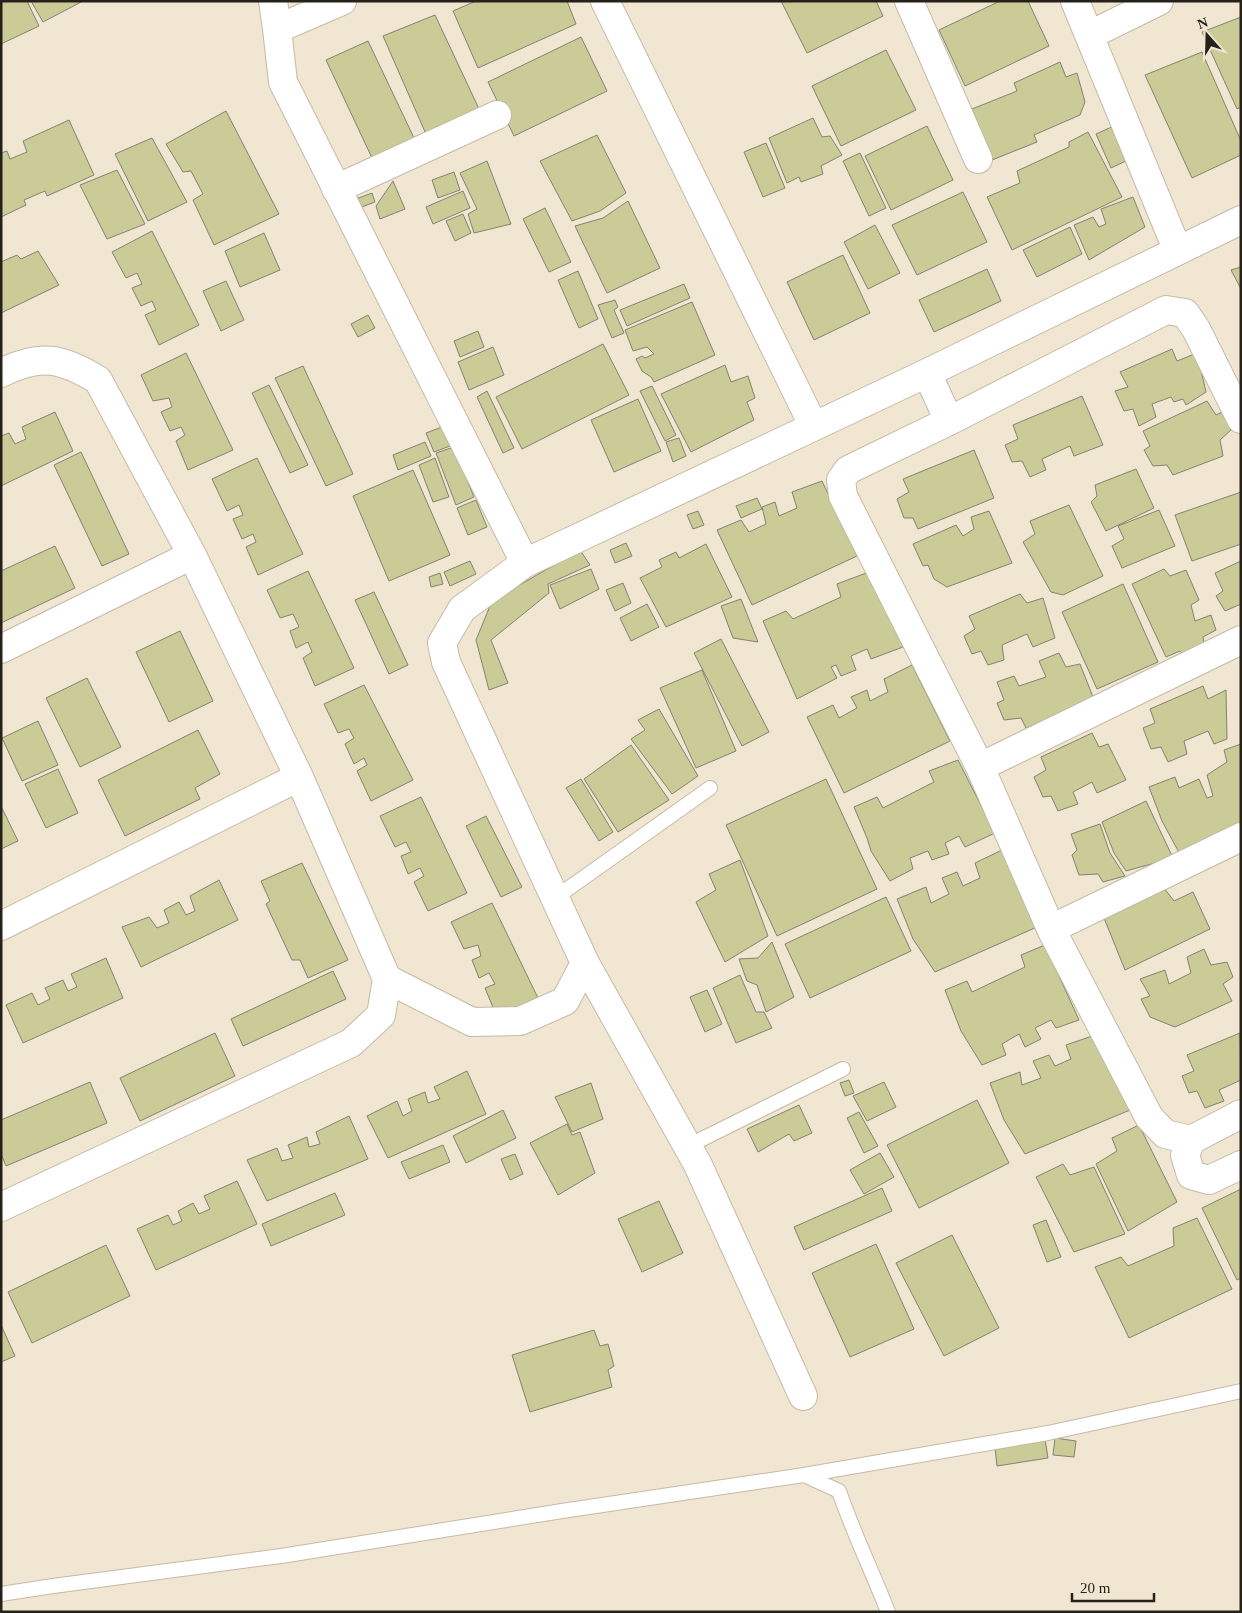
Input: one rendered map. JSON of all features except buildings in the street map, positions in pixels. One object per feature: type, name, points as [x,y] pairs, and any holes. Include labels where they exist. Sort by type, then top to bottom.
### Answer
[{"type":"street","points":[[273,1],[283,82],[525,563]]},
{"type":"street","points":[[277,29],[342,1]]},
{"type":"street","points":[[605,1],[813,426]]},
{"type":"street","points":[[910,1],[978,159]]},
{"type":"street","points":[[1075,1],[1177,249]]},
{"type":"street","points":[[1090,35],[1159,1]]},
{"type":"street","points":[[336,189],[497,115]]},
{"type":"street","points":[[802,1396],[698,1165],[585,963],[446,662],[442,643],[462,608],[525,563],[927,373],[1177,249],[1241,220]]},
{"type":"street","points":[[1241,419],[1196,329],[1185,312],[1166,310],[949,421],[848,470],[841,480],[843,496],[980,767],[1051,929],[1149,1117],[1164,1134],[1191,1140],[1241,1114]]},
{"type":"street","points":[[1,373],[19,364],[39,359],[59,362],[80,369],[98,380],[192,555],[299,777],[387,979],[381,1015],[351,1043],[1,1207]]},
{"type":"street","points":[[927,373],[949,421]]},
{"type":"street","points":[[1,649],[192,555]]},
{"type":"street","points":[[980,767],[1241,640]]},
{"type":"street","points":[[1,926],[299,777]]},
{"type":"street","points":[[1051,929],[1241,837]]},
{"type":"street","points":[[387,979],[472,1022],[520,1021],[565,1001],[585,963]]},
{"type":"street","points":[[1191,1140],[1185,1155],[1192,1175],[1209,1180],[1241,1165]]},
{"type":"lane","points":[[555,898],[710,788]]},
{"type":"lane","points":[[688,1146],[843,1068]]},
{"type":"lane","points":[[1,1594],[63,1584],[281,1556],[804,1475],[1048,1433],[1241,1390]]},
{"type":"lane","points":[[804,1475],[839,1491],[888,1612]]}]
